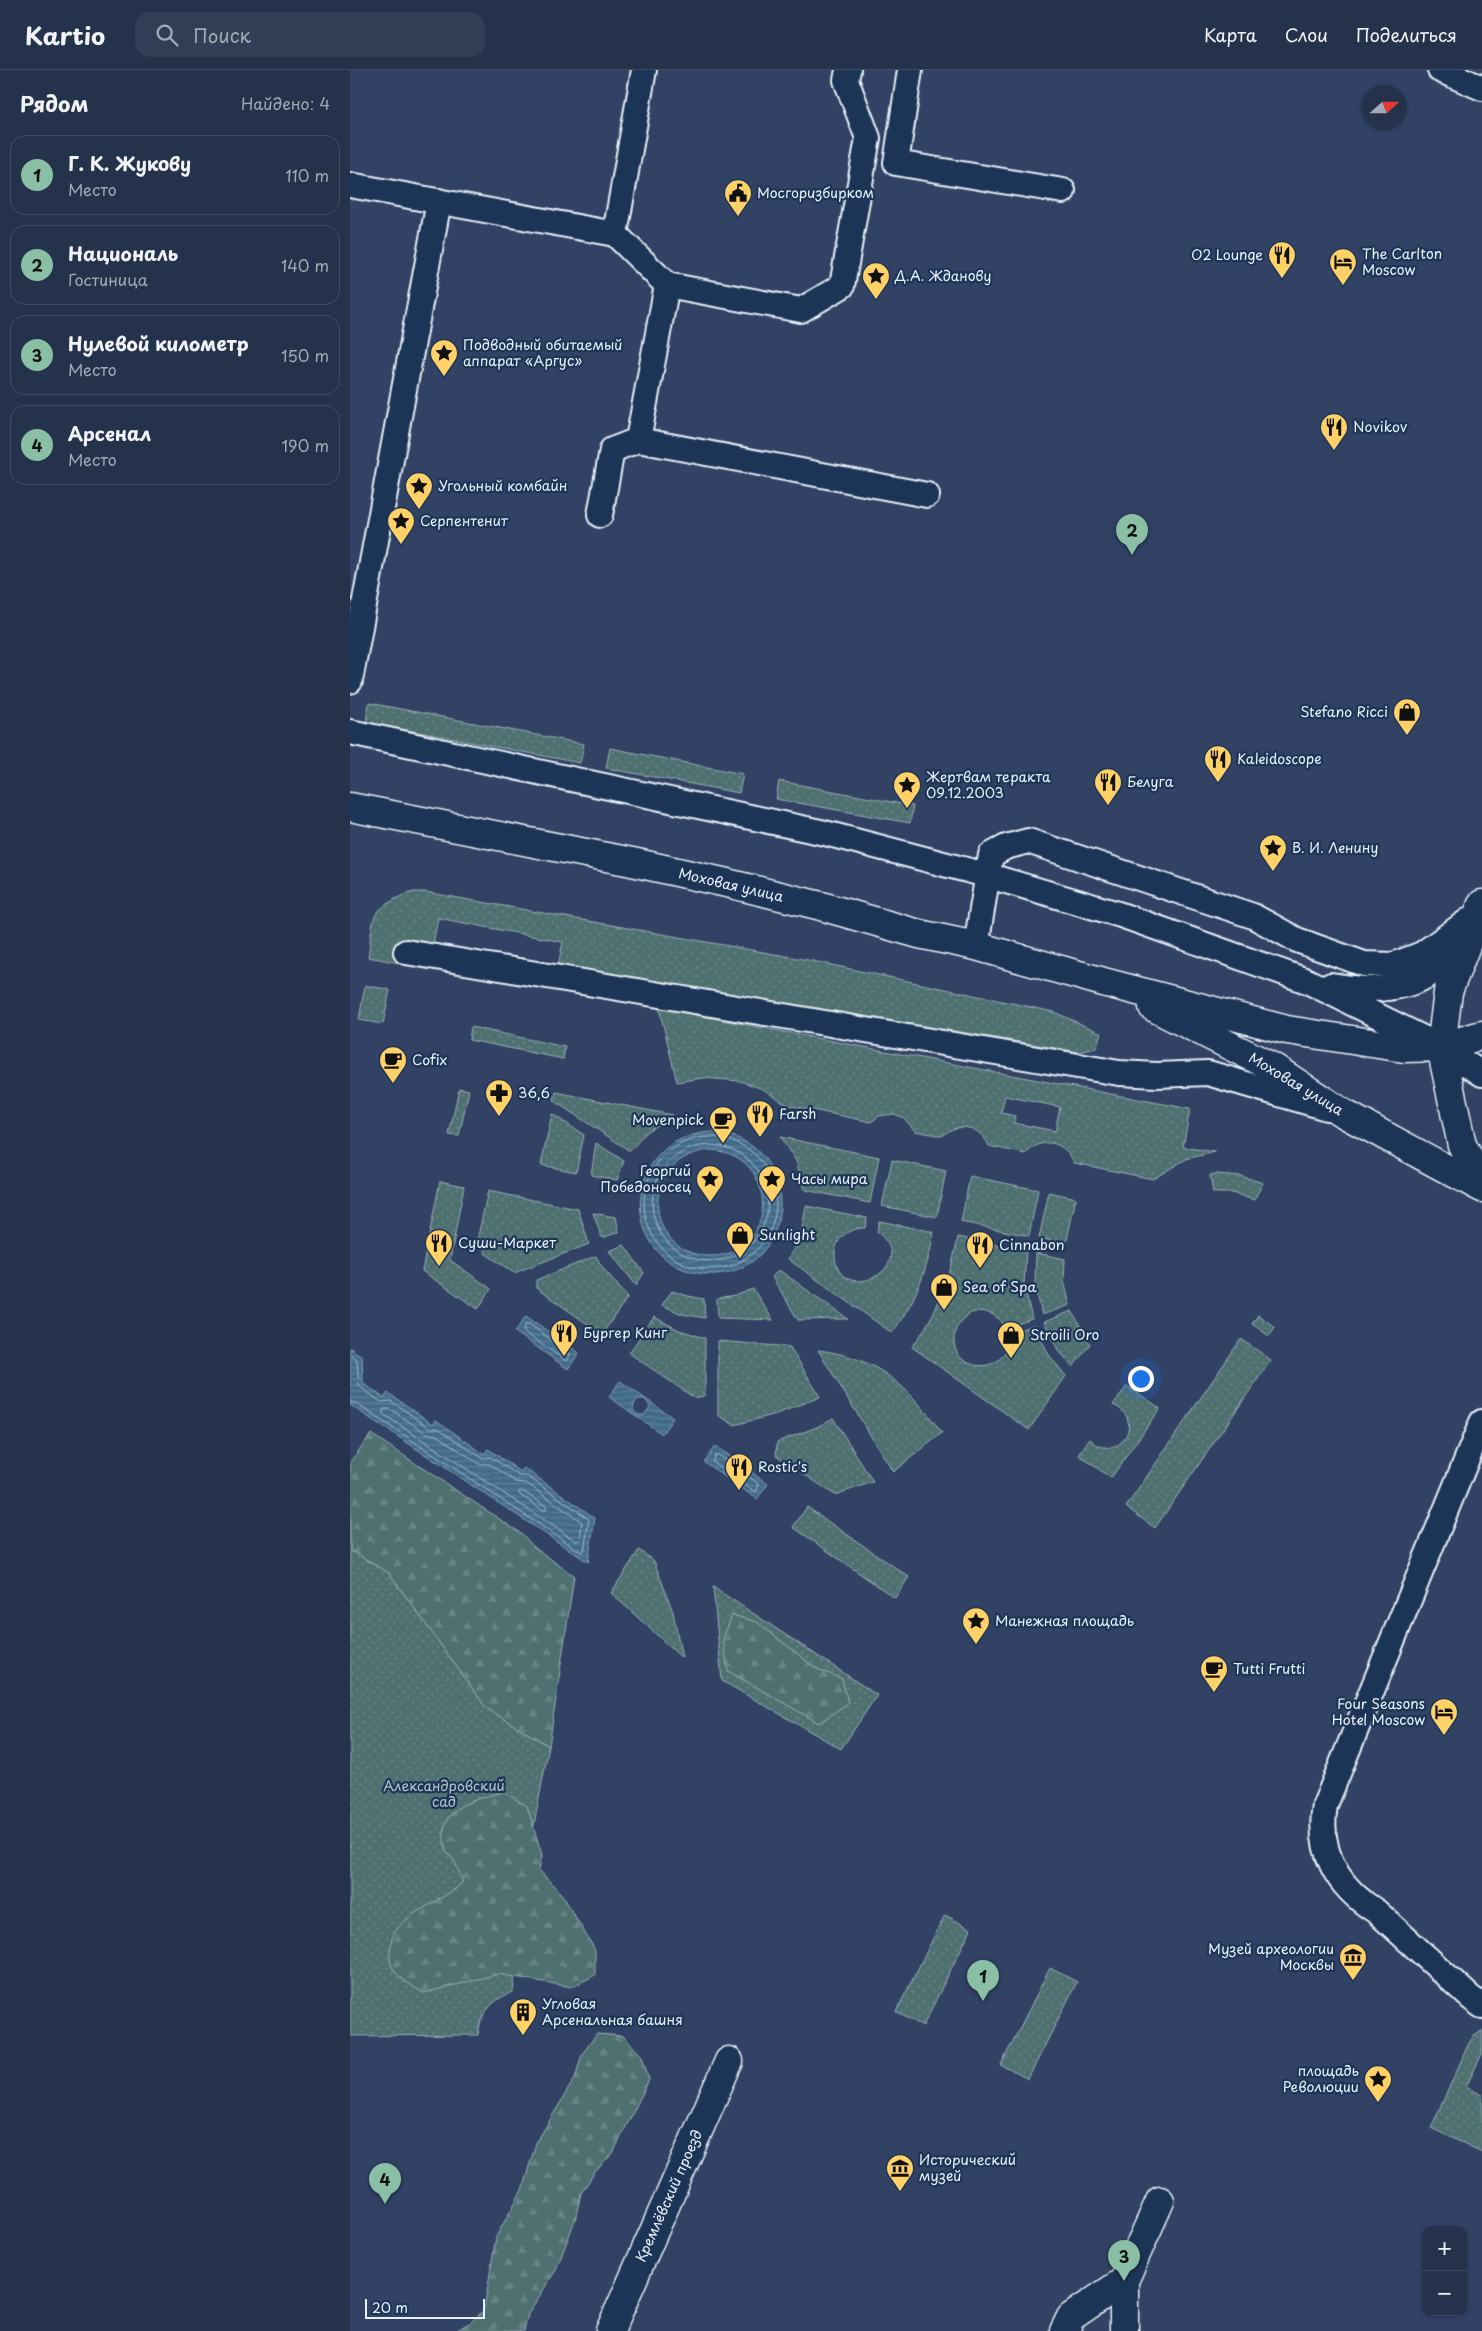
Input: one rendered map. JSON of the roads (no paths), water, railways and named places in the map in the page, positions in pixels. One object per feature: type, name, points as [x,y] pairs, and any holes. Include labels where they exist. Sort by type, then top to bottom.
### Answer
[{"type":"main road","name":"Моховая улица","points":[[350,807],[689,874],[821,906],[919,934],[976,946],[1287,1030],[1404,1048],[1441,1047],[1482,1034]]},
{"type":"main road","points":[[1480,908],[1448,992],[1441,1047],[1462,1145],[1474,1168],[1482,1176]]},
{"type":"main road","name":"Моховая улица","points":[[1108,983],[1274,1068],[1341,1112],[1482,1188]]},
{"type":"main road","name":"Кремлёвский проезд","points":[[610,2331],[729,2061]]},
{"type":"main road","points":[[1124,2331],[1124,2281],[1160,2202]]},
{"type":"main road","points":[[1064,2331],[1071,2317],[1124,2281]]},
{"type":"lane","points":[[614,234],[644,70]]},
{"type":"lane","points":[[350,185],[614,234],[668,285],[801,310],[842,286],[868,138],[846,80],[848,70]]},
{"type":"lane","points":[[910,70],[896,163],[1062,191]]},
{"type":"lane","points":[[1440,70],[1482,88]]},
{"type":"lane","points":[[350,681],[439,201]]},
{"type":"lane","points":[[638,440],[668,285]]},
{"type":"lane","points":[[600,515],[612,450],[638,440],[926,495]]},
{"type":"lane","points":[[350,732],[825,833],[986,875],[1118,914],[1307,981],[1441,1047],[1482,1074]]},
{"type":"lane","points":[[976,946],[986,875],[991,855],[1006,847],[1028,840],[1253,916],[1297,940],[1364,964],[1393,964],[1422,954],[1480,908]]},
{"type":"lane","points":[[1307,981],[1356,990],[1404,986],[1432,973],[1466,944]]},
{"type":"lane","points":[[406,952],[1111,1071],[1157,1075],[1208,1073],[1341,1112]]},
{"type":"lane","points":[[1482,1422],[1325,1805],[1323,1835],[1332,1867],[1353,1894],[1377,1912],[1470,1998],[1482,2006]]},
{"type":"water","name":"Часы мира","points":[[713,1132],[744,1141],[765,1159],[777,1183],[780,1209],[774,1234],[759,1256],[736,1270],[705,1274],[676,1266],[656,1249],[644,1227],[640,1202],[645,1177],[659,1155],[682,1139]],"holes":[[[712,1150],[735,1156],[751,1169],[760,1186],[762,1206],[759,1224],[748,1241],[732,1252],[710,1256],[687,1251],[671,1239],[661,1223],[658,1204],[661,1185],[671,1168],[688,1156]]]},
{"type":"water","points":[[526,1316],[579,1353],[568,1369],[515,1332]]},
{"type":"water","points":[[350,1348],[362,1356],[363,1383],[384,1398],[388,1393],[433,1424],[436,1420],[484,1454],[488,1449],[521,1472],[524,1468],[595,1518],[588,1562],[350,1405]]},
{"type":"water","points":[[620,1381],[673,1418],[662,1434],[609,1397]],"holes":[[[638,1399],[645,1399],[650,1407],[644,1415],[638,1415],[633,1410],[634,1404]]]},
{"type":"water","points":[[715,1446],[768,1484],[757,1499],[704,1462]]},
{"type":"place","name":"Мосгоризбирком","points":[[738,217]]},
{"type":"place","name":"O2 Lounge","points":[[1282,279]]},
{"type":"place","name":"The Carlton Moscow","points":[[1343,286]]},
{"type":"place","name":"Д.А. Жданову","points":[[876,300]]},
{"type":"place","name":"Подводный обитаемый аппарат «Аргус»","points":[[444,377]]},
{"type":"place","name":"Novikov","points":[[1334,451]]},
{"type":"place","name":"Угольный комбайн","points":[[419,510]]},
{"type":"place","name":"Серпентенит","points":[[401,545]]},
{"type":"place","name":"Националь","points":[[1132,555]]},
{"type":"place","name":"Stefano Ricci","points":[[1407,736]]},
{"type":"place","name":"Kaleidoscope","points":[[1218,783]]},
{"type":"place","name":"Белуга","points":[[1108,806]]},
{"type":"place","name":"Жертвам теракта 09.12.2003","points":[[907,809]]},
{"type":"place","name":"В. И. Ленину","points":[[1273,872]]},
{"type":"place","name":"Cofix","points":[[393,1084]]},
{"type":"place","name":"36,6","points":[[499,1117]]},
{"type":"place","name":"Farsh","points":[[760,1138]]},
{"type":"place","name":"Movenpick","points":[[723,1144]]},
{"type":"place","name":"Георгий Победоносец","points":[[710,1203]]},
{"type":"place","name":"Часы мира","points":[[772,1203]]},
{"type":"place","name":"Sunlight","points":[[740,1259]]},
{"type":"place","name":"Суши-Маркет","points":[[439,1267]]},
{"type":"place","name":"Cinnabon","points":[[980,1269]]},
{"type":"place","name":"Sea of Spa","points":[[944,1311]]},
{"type":"place","name":"Бургер Кинг","points":[[564,1357]]},
{"type":"place","name":"Stroili Oro","points":[[1011,1359]]},
{"type":"place","name":"Rostic's","points":[[739,1491]]},
{"type":"place","name":"Манежная площадь","points":[[976,1645]]},
{"type":"place","name":"Tutti Frutti","points":[[1214,1693]]},
{"type":"place","name":"Four Seasons Hotel Moscow","points":[[1444,1736]]},
{"type":"place","name":"Музей археологии Москвы","points":[[1353,1981]]},
{"type":"place","name":"Г. К. Жукову","points":[[983,2001]]},
{"type":"place","name":"Угловая Арсенальная башня","points":[[523,2036]]},
{"type":"place","name":"площадь Революции","points":[[1378,2103]]},
{"type":"place","name":"Исторический музей","points":[[900,2192]]},
{"type":"place","name":"Арсенал","points":[[385,2204]]},
{"type":"place","name":"Нулевой километр","points":[[1124,2281]]},
{"type":"park label","name":"Александровский сад","points":[[444,1794]]}]
